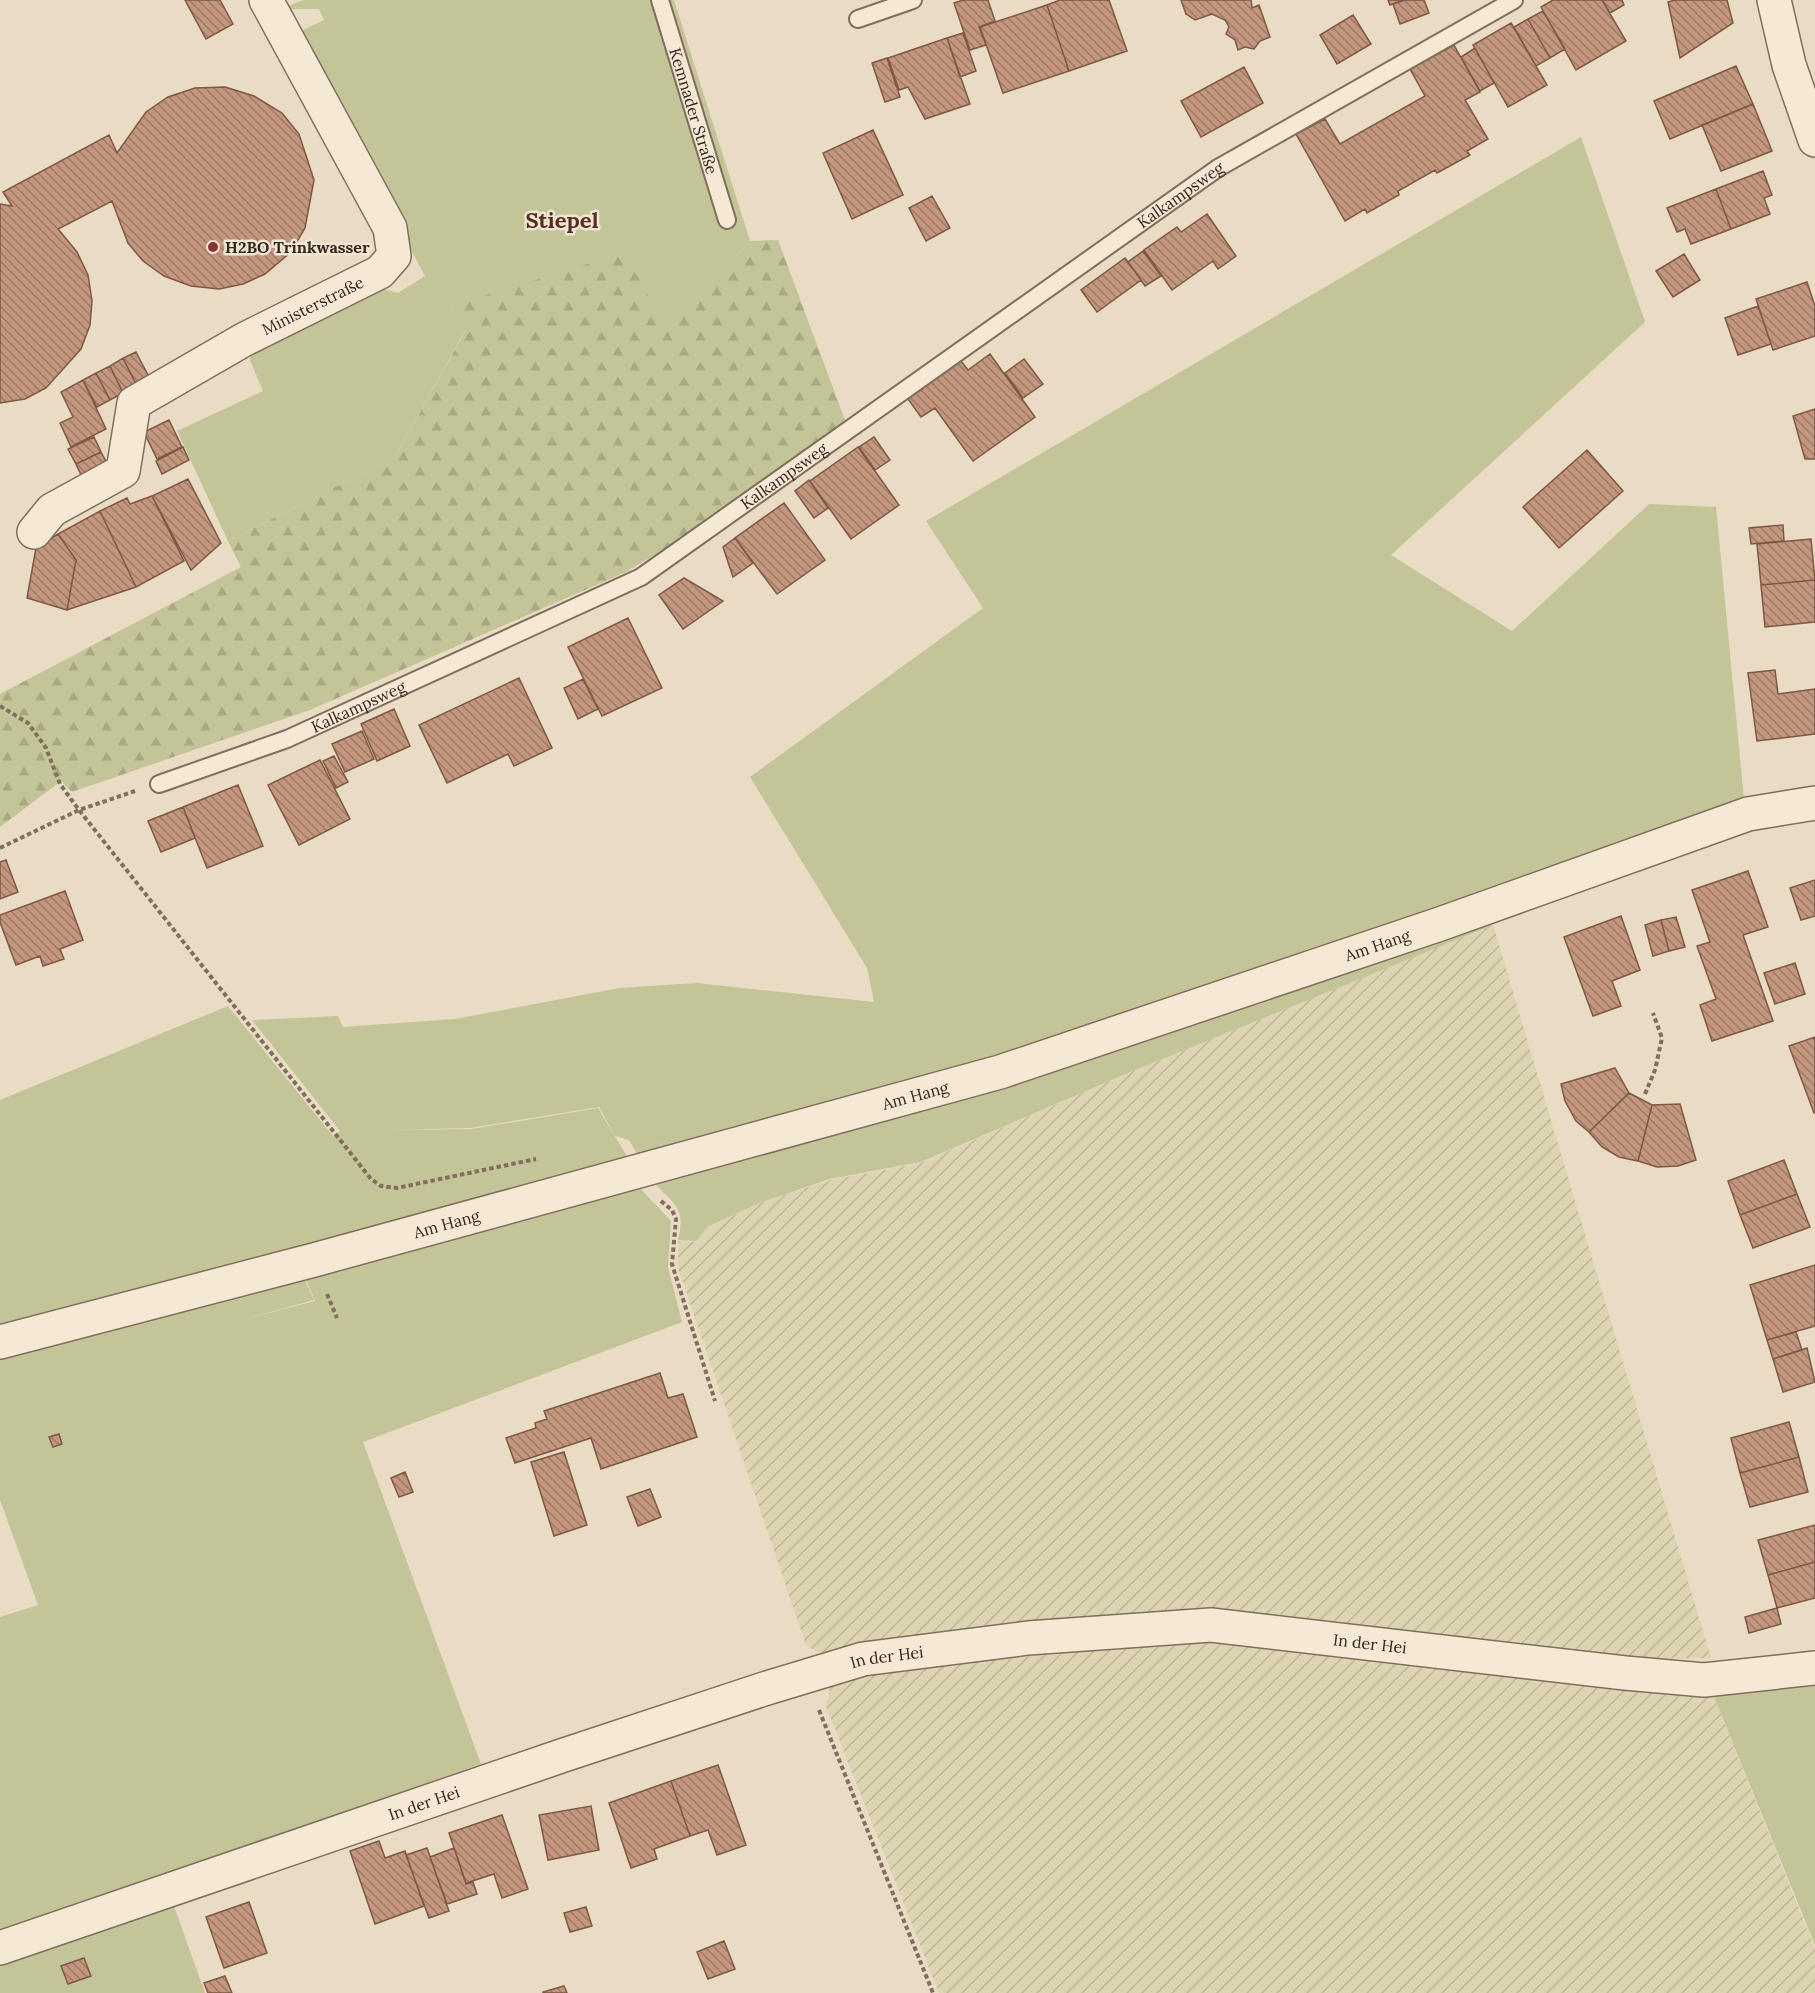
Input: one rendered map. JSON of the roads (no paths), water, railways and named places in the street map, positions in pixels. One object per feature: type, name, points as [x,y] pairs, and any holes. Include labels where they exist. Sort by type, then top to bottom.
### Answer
[{"type":"street","name":"Ministerstraße","points":[[34,532],[52,510],[123,471],[134,403],[245,339],[380,272],[394,256],[390,228],[266,0]]},
{"type":"street","points":[[1774,0],[1789,65],[1815,140]]},
{"type":"street","name":"Am Hang","points":[[0,1342],[1000,1072],[1440,924],[1748,814],[1815,803]]},
{"type":"street","name":"In der Hei","points":[[0,1948],[553,1759],[863,1659],[1016,1639],[1210,1625],[1704,1680],[1815,1668]]},
{"type":"lane","name":"Kemnader Straße","points":[[660,0],[727,220]]},
{"type":"lane","points":[[858,19],[913,0]]},
{"type":"lane","name":"Kalkampsweg","points":[[159,784],[286,739],[641,577],[1218,168],[1514,0]]},
{"type":"place","name":"H2BO Trinkwasser","points":[[213,247]]},
{"type":"district","name":"Stiepel","points":[[562,220]]}]
